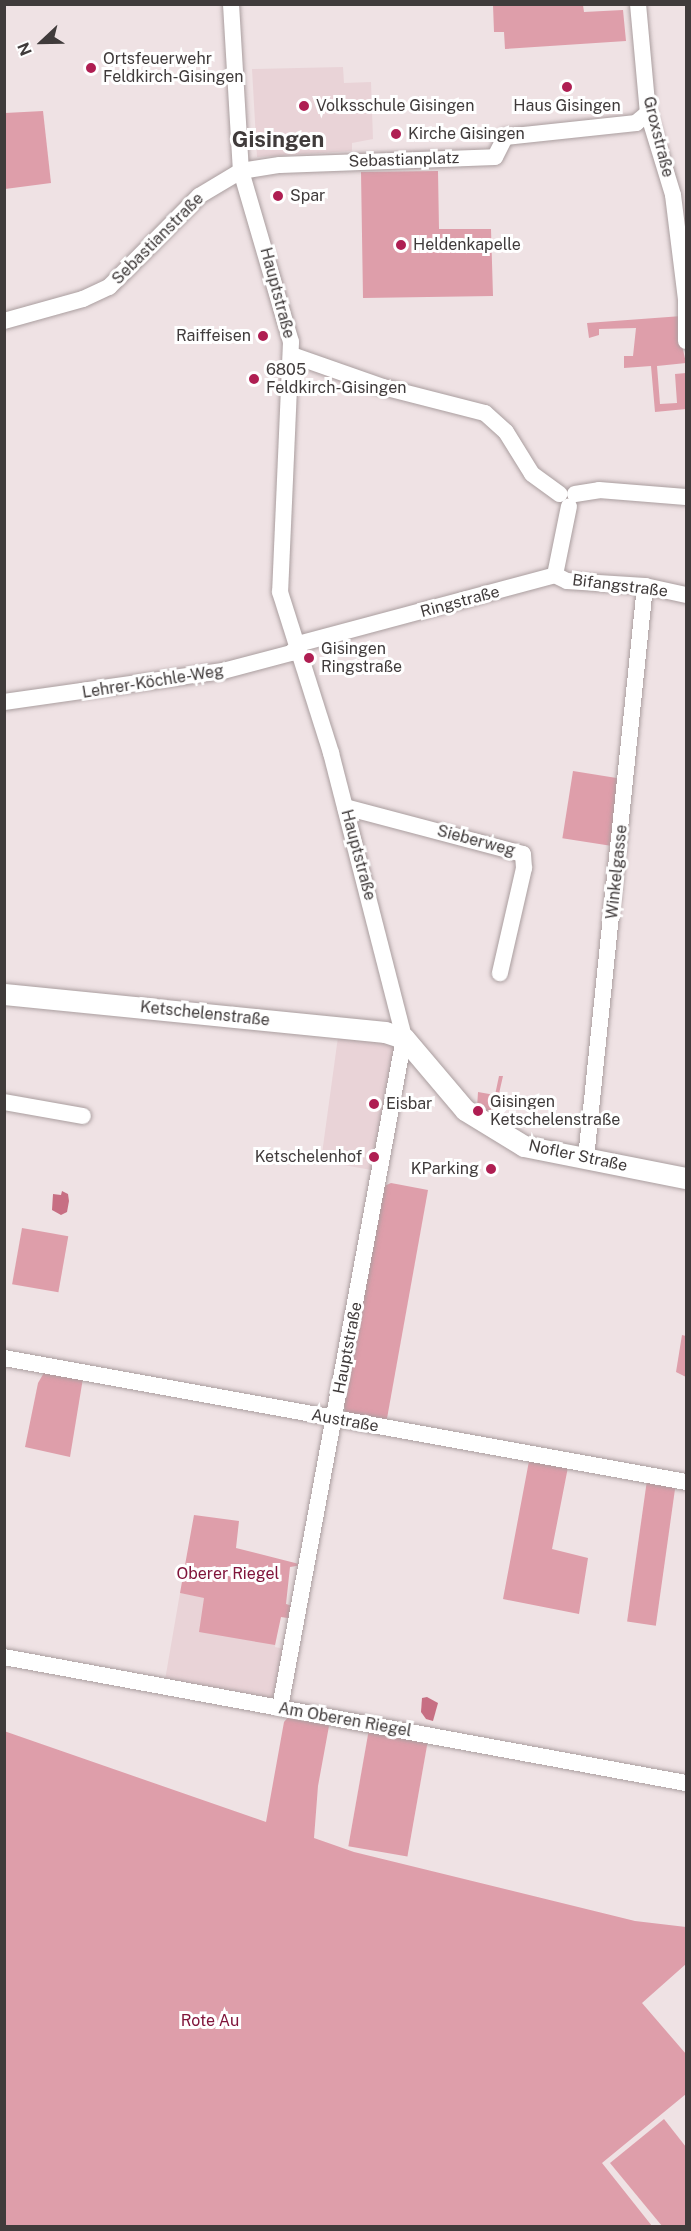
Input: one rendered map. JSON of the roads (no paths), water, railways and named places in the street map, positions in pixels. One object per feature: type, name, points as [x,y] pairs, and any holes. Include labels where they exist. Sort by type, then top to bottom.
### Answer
[{"type":"main road","name":"Ketschelenstraße","points":[[4,994],[386,1032],[404,1038]]},
{"type":"main road","name":"Nofler Straße","points":[[404,1038],[465,1110],[478,1120],[534,1149],[687,1178]]},
{"type":"street","name":"Hauptstraße","points":[[231,4],[241,171],[286,315],[292,355],[278,576],[297,648],[345,807],[404,1038],[280,1708]]},
{"type":"street","name":"Groxstraße","points":[[638,4],[648,113],[672,195],[686,300],[687,341]]},
{"type":"street","name":"Sebastianplatz","points":[[241,171],[280,165],[495,157],[505,137],[636,123],[648,113]]},
{"type":"street","name":"Sebastianstraße","points":[[4,321],[83,299],[109,287],[200,196],[241,171]]},
{"type":"street","points":[[292,355],[383,387],[485,412],[506,432],[532,474],[568,498],[598,490],[687,497]]},
{"type":"street","points":[[555,575],[568,498]]},
{"type":"street","name":"Ringstraße","points":[[297,648],[555,575]]},
{"type":"street","name":"Bifangstraße","points":[[555,575],[567,581],[645,586],[687,595]]},
{"type":"street","name":"Winkelgasse","points":[[586,1158],[645,586]]},
{"type":"street","name":"Lehrer-Köchle-Weg","points":[[4,702],[224,671],[297,648]]},
{"type":"street","name":"Sieberweg","points":[[345,807],[523,854],[524,868],[500,973]]},
{"type":"street","points":[[4,1102],[83,1116]]},
{"type":"street","name":"Austraße","points":[[4,1358],[687,1482]]},
{"type":"street","name":"Am Oberen Riegel","points":[[4,1657],[687,1783]]},
{"type":"place","name":"Ortsfeuerwehr Feldkirch-Gisingen","points":[[91,68]]},
{"type":"place","name":"Haus Gisingen","points":[[567,87]]},
{"type":"place","name":"Volksschule Gisingen","points":[[304,106]]},
{"type":"place","name":"Kirche Gisingen","points":[[396,134]]},
{"type":"place","name":"Spar","points":[[278,196]]},
{"type":"place","name":"Heldenkapelle","points":[[401,245]]},
{"type":"place","name":"Raiffeisen","points":[[263,336]]},
{"type":"place","name":"6805 Feldkirch-Gisingen","points":[[254,379]]},
{"type":"place","name":"Gisingen Ringstraße","points":[[309,658]]},
{"type":"place","name":"Eisbar","points":[[374,1104]]},
{"type":"place","name":"Gisingen Ketschelenstraße","points":[[478,1111]]},
{"type":"place","name":"Ketschelenhof","points":[[374,1157]]},
{"type":"place","name":"KParking","points":[[491,1169]]},
{"type":"district","name":"Gisingen","points":[[278,140]]},
{"type":"park label","name":"Oberer Riegel","points":[[228,1574]]},
{"type":"park label","name":"Rote Au","points":[[210,2021]]}]
